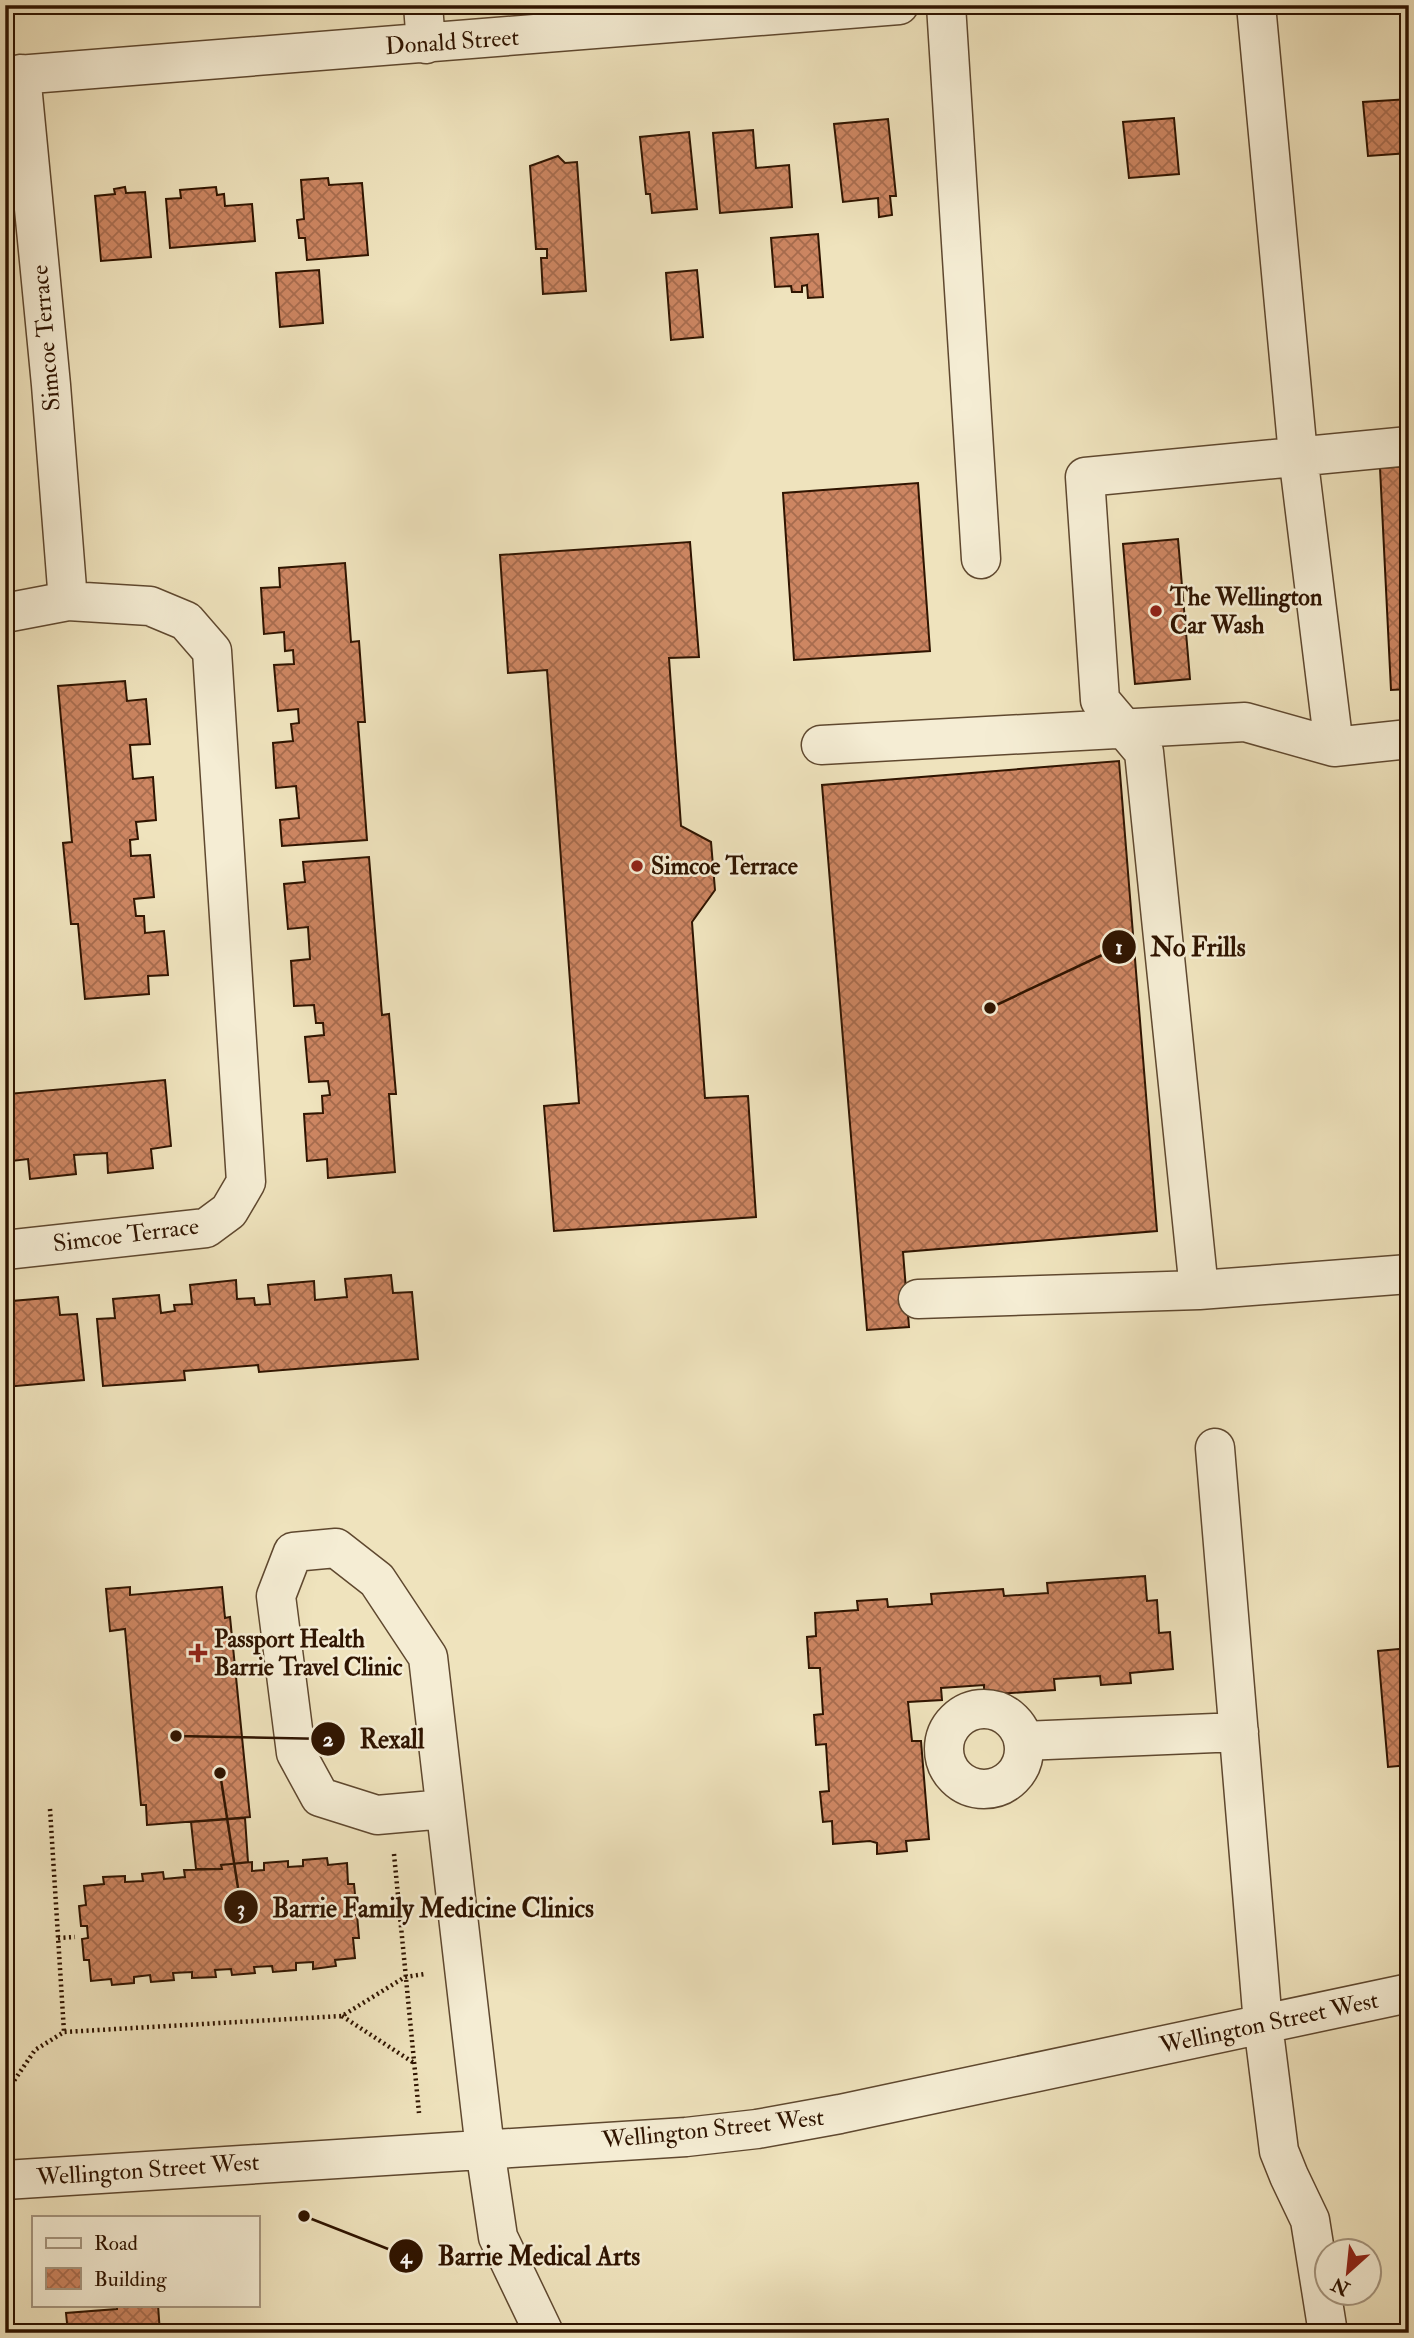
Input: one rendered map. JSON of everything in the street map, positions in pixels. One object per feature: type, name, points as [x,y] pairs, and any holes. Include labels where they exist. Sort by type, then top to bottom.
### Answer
[{"type":"street","points":[[423,5],[426,44]]},
{"type":"street","name":"Donald Street","points":[[13,75],[899,5]]},
{"type":"street","points":[[946,5],[981,559]]},
{"type":"street","points":[[1256,5],[1298,456],[1334,747]]},
{"type":"street","name":"Simcoe Terrace","points":[[13,75],[51,385],[68,601]]},
{"type":"street","points":[[1199,1290],[1144,752],[1100,700],[1085,477],[1409,446]]},
{"type":"street","name":"Simcoe Terrace","points":[[5,613],[68,601],[150,606],[186,621],[212,651],[246,1182],[229,1211],[206,1228],[5,1250]]},
{"type":"street","points":[[821,745],[1245,722],[1334,747],[1409,739]]},
{"type":"street","points":[[918,1299],[1199,1290],[1409,1274]]},
{"type":"street","points":[[1215,1448],[1263,2024],[1279,2151],[1310,2220],[1328,2333]]},
{"type":"street","points":[[445,1809],[377,1815],[320,1797],[296,1753],[276,1596],[293,1552],[336,1548],[367,1572],[377,1580],[428,1657],[485,2149],[498,2237],[544,2333]]},
{"type":"street","points":[[1023,1741],[1239,1732]]},
{"type":"street","name":"Wellington Street West","points":[[5,2180],[686,2137],[757,2129],[840,2114],[1409,1993]]},
{"type":"path","points":[[50,1809],[64,2032]]},
{"type":"path","points":[[390,1814],[423,2153]]},
{"type":"path","points":[[58,1938],[75,1937]]},
{"type":"path","points":[[5,2094],[35,2050],[64,2032],[342,2016],[405,1977],[464,1970]]},
{"type":"path","points":[[342,2016],[414,2063]]},
{"type":"building","points":[[1409,99],[1409,153],[1368,156],[1363,102]]},
{"type":"building","points":[[1174,118],[1179,174],[1129,178],[1123,122]]},
{"type":"building","points":[[888,119],[896,196],[890,196],[892,215],[879,217],[878,198],[843,202],[834,124]]},
{"type":"building","points":[[753,130],[756,168],[789,165],[792,207],[720,213],[713,133]]},
{"type":"building","points":[[689,132],[697,209],[652,213],[650,194],[646,194],[640,137]]},
{"type":"building","points":[[558,156],[565,163],[577,162],[586,291],[543,294],[541,258],[547,258],[547,249],[536,249],[530,166]]},
{"type":"building","points":[[328,178],[329,185],[362,183],[368,255],[307,260],[305,238],[299,238],[297,220],[304,219],[301,180]]},
{"type":"building","points":[[125,187],[126,193],[145,192],[151,257],[101,261],[95,196],[115,194],[114,189]]},
{"type":"building","points":[[216,187],[217,195],[224,194],[225,206],[252,204],[255,241],[170,248],[166,199],[181,198],[180,190]]},
{"type":"building","points":[[818,234],[823,297],[808,298],[807,285],[802,286],[802,292],[792,292],[791,286],[775,287],[771,238]]},
{"type":"building","points":[[319,270],[323,323],[280,327],[276,273]]},
{"type":"building","points":[[697,270],[703,337],[671,340],[666,273]]},
{"type":"building","points":[[1409,466],[1409,689],[1391,690],[1380,468]]},
{"type":"building","points":[[918,483],[930,651],[794,660],[783,493]]},
{"type":"building","name":"The Wellington Car Wash","points":[[1178,539],[1190,679],[1135,684],[1123,544]]},
{"type":"building","name":"Simcoe Terrace","points":[[690,542],[699,657],[669,658],[681,826],[711,842],[715,890],[692,922],[705,1098],[748,1096],[756,1217],[554,1231],[544,1106],[579,1103],[547,670],[508,673],[500,555]]},
{"type":"building","points":[[345,563],[351,642],[359,641],[365,722],[358,722],[367,840],[282,846],[280,820],[299,818],[296,786],[276,788],[273,743],[293,741],[291,724],[299,723],[298,709],[278,711],[274,665],[294,664],[293,650],[285,651],[284,632],[264,634],[261,588],[280,587],[279,568]]},
{"type":"building","points":[[125,681],[127,701],[146,699],[150,744],[130,745],[133,779],[153,777],[156,820],[136,822],[138,839],[130,840],[131,856],[150,855],[154,897],[134,899],[136,916],[144,916],[145,933],[164,931],[168,975],[148,976],[149,994],[85,999],[78,924],[71,924],[63,843],[72,842],[58,686]]},
{"type":"building","points":[[1119,761],[1157,1231],[903,1252],[909,1327],[867,1330],[822,785]]},
{"type":"building","points":[[369,857],[382,1015],[389,1014],[396,1094],[389,1094],[395,1172],[328,1178],[327,1159],[307,1161],[304,1114],[323,1113],[322,1096],[330,1095],[328,1081],[309,1082],[305,1037],[324,1035],[323,1023],[316,1023],[314,1005],[294,1006],[291,961],[310,959],[308,927],[288,929],[284,884],[305,882],[303,862]]},
{"type":"building","points":[[165,1080],[171,1146],[151,1149],[153,1168],[108,1173],[107,1153],[74,1155],[76,1174],[30,1179],[28,1159],[12,1161],[11,1154],[5,1155],[5,1087],[8,1094]]},
{"type":"building","points":[[391,1275],[393,1293],[412,1292],[418,1359],[259,1372],[258,1365],[184,1371],[185,1380],[103,1386],[97,1319],[115,1318],[113,1299],[159,1295],[161,1313],[175,1311],[174,1305],[192,1304],[190,1285],[236,1280],[237,1299],[254,1298],[255,1305],[270,1304],[268,1285],[314,1281],[315,1300],[347,1297],[345,1279]]},
{"type":"building","points":[[58,1297],[60,1315],[77,1314],[84,1380],[5,1387],[5,1321],[13,1320],[12,1301]]},
{"type":"building","points":[[1145,1576],[1147,1601],[1157,1600],[1159,1633],[1170,1632],[1173,1669],[1130,1673],[1131,1683],[1101,1685],[1100,1676],[1054,1679],[1055,1690],[984,1695],[984,1685],[941,1688],[942,1700],[908,1702],[912,1741],[921,1741],[929,1839],[906,1841],[907,1851],[877,1854],[877,1843],[870,1841],[833,1844],[832,1821],[823,1822],[820,1792],[829,1791],[826,1744],[816,1745],[814,1715],[823,1714],[820,1668],[809,1668],[807,1637],[816,1636],[815,1613],[858,1610],[857,1601],[887,1599],[888,1607],[932,1604],[931,1594],[1003,1589],[1004,1596],[1048,1593],[1047,1583]]},
{"type":"building","points":[[130,1587],[130,1595],[222,1587],[225,1618],[230,1617],[250,1817],[147,1825],[146,1805],[141,1805],[125,1629],[110,1631],[106,1589]]},
{"type":"building","points":[[1409,1648],[1409,1765],[1388,1767],[1378,1651]]},
{"type":"building","points":[[245,1818],[248,1862],[221,1865],[222,1869],[196,1869],[191,1822]]},
{"type":"building","points":[[327,1858],[328,1865],[347,1863],[348,1884],[354,1884],[356,1905],[350,1906],[351,1916],[357,1915],[359,1938],[353,1938],[355,1958],[335,1960],[336,1966],[313,1969],[313,1962],[296,1963],[296,1970],[273,1972],[272,1966],[254,1967],[255,1973],[232,1975],[231,1969],[215,1970],[216,1977],[192,1978],[192,1972],[173,1973],[174,1980],[151,1982],[150,1975],[134,1977],[134,1983],[112,1985],[111,1979],[91,1981],[89,1960],[84,1960],[82,1939],[88,1938],[87,1926],[81,1926],[79,1906],[86,1905],[84,1886],[104,1884],[103,1877],[125,1876],[125,1882],[143,1881],[142,1874],[163,1872],[164,1879],[185,1877],[184,1870],[222,1869],[221,1865],[252,1862],[252,1871],[264,1870],[264,1863],[288,1861],[288,1867],[303,1866],[303,1860]]},
{"type":"building","points":[[117,2306],[158,2306],[160,2333],[68,2333],[66,2313],[117,2309]]},
{"type":"place","name":"The Wellington Car Wash","points":[[1156,611]]},
{"type":"place","name":"Simcoe Terrace","points":[[637,866]]},
{"type":"place","name":"No Frills","points":[[990,1008]]},
{"type":"place","name":"Passport Health Barrie Travel Clinic","points":[[198,1653]]},
{"type":"place","name":"Rexall","points":[[176,1736]]},
{"type":"place","name":"Barrie Family Medicine Clinics","points":[[220,1773]]},
{"type":"place","name":"Barrie Medical Arts","points":[[304,2216]]}]
